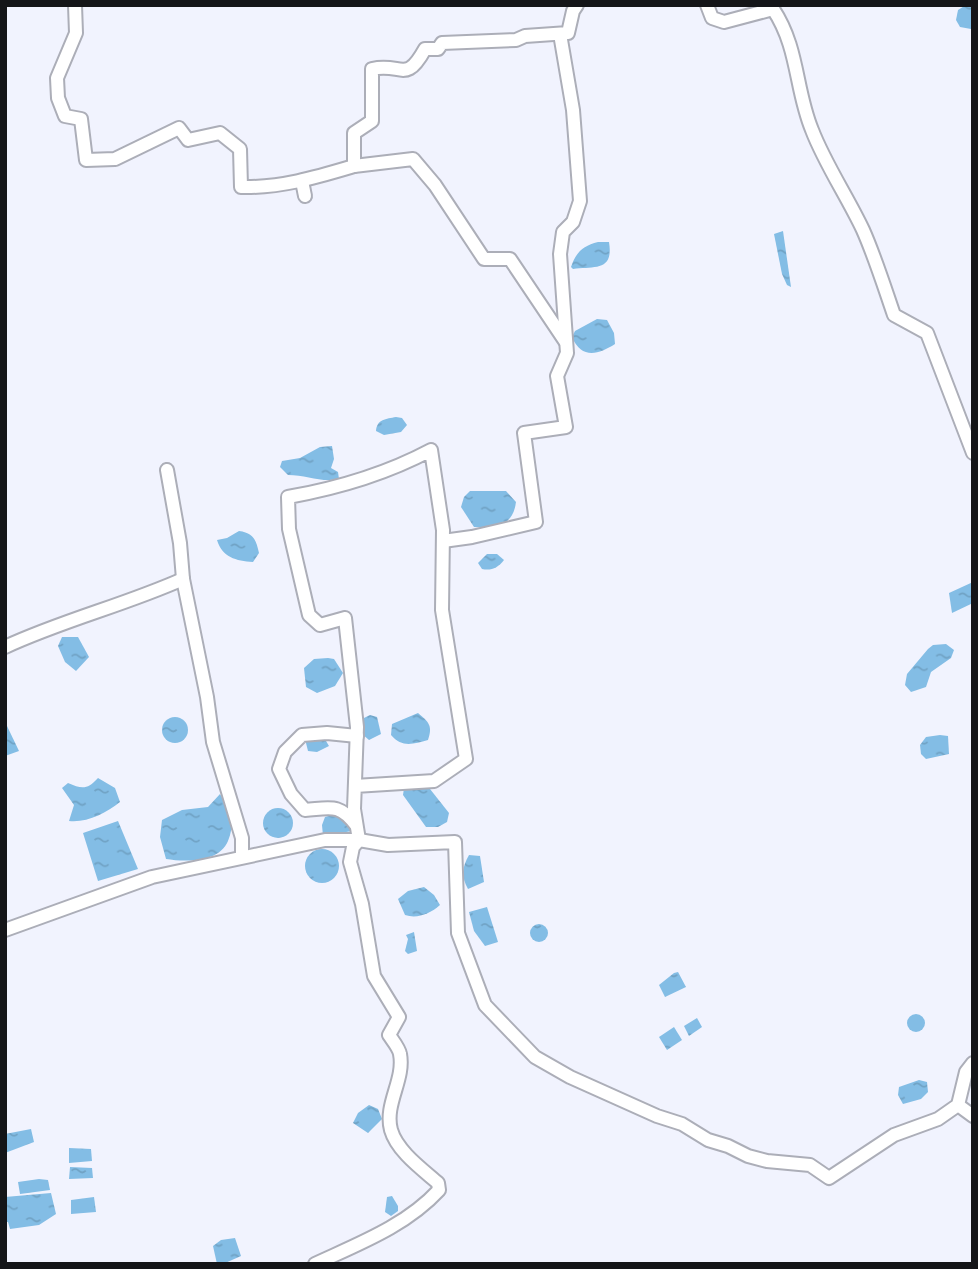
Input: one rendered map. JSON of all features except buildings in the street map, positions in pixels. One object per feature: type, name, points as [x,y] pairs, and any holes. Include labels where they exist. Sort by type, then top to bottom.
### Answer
[{"type":"street","points":[[75,5],[76,33],[57,78],[58,98],[65,116],[81,119],[86,160],[115,159],[179,128],[188,141],[220,133],[240,149],[241,187],[265,188],[354,166],[412,159],[435,185],[484,259],[510,259],[567,343]]},
{"type":"street","points":[[354,166],[354,133],[372,121],[372,69],[382,67],[404,72],[415,66],[425,49],[438,49],[442,43],[516,40],[525,36],[568,33],[577,5]]},
{"type":"street","points":[[707,5],[712,18],[724,22],[778,7],[792,48],[802,100],[812,131],[864,232],[894,315],[927,333],[973,453]]},
{"type":"street","points":[[443,541],[536,522],[524,433],[566,427],[557,376],[567,353],[560,254],[563,232],[573,222],[580,201],[573,110],[560,34]]},
{"type":"street","points":[[302,181],[305,196]]},
{"type":"street","points":[[355,786],[434,781],[466,759],[442,610],[443,541],[431,450],[366,479],[288,497],[289,528],[309,615],[320,625],[345,618],[357,736],[354,809],[359,840]]},
{"type":"street","points":[[167,470],[180,543],[183,579],[207,697],[213,742],[242,838],[242,857]]},
{"type":"street","points":[[5,647],[88,614],[139,599],[183,579]]},
{"type":"street","points":[[356,826],[346,813],[337,807],[305,810],[291,794],[279,769],[285,752],[302,735],[327,733],[357,736]]},
{"type":"street","points":[[5,930],[152,877],[325,839],[359,840],[387,845],[455,842],[458,933],[485,1005],[535,1056],[583,1083],[657,1116],[682,1124],[708,1140],[767,1161],[810,1165],[829,1178],[894,1135],[938,1119],[958,1105],[966,1072],[973,1063]]},
{"type":"street","points":[[315,1264],[381,1233],[439,1190],[438,1183],[400,1146],[391,1129],[391,1105],[400,1073],[400,1053],[390,1035],[399,1017],[374,976],[362,905],[350,862],[353,847],[359,840]]},
{"type":"street","points":[[958,1105],[973,1116]]},
{"type":"water","points":[[966,5],[973,6],[971,29],[960,27],[956,20],[958,10]]},
{"type":"water","points":[[783,231],[791,287],[787,285],[782,274],[774,234]]},
{"type":"water","points":[[598,242],[609,242],[610,252],[605,263],[595,267],[571,267],[581,250]]},
{"type":"water","points":[[597,319],[607,320],[614,333],[615,344],[602,351],[585,352],[572,337],[575,331]]},
{"type":"water","points":[[402,418],[407,425],[401,432],[384,435],[376,431],[380,422]]},
{"type":"water","points":[[332,446],[334,459],[331,468],[338,472],[339,479],[288,475],[280,467],[282,461],[300,458],[320,447]]},
{"type":"water","points":[[470,491],[506,491],[516,502],[511,516],[496,526],[474,527],[461,507],[464,497]]},
{"type":"water","points":[[239,531],[248,533],[255,540],[259,553],[253,562],[230,557],[219,546],[217,540]]},
{"type":"water","points":[[487,554],[497,554],[504,560],[494,568],[482,569],[478,563]]},
{"type":"water","points":[[973,582],[973,603],[952,613],[949,593]]},
{"type":"water","points":[[62,637],[78,637],[89,657],[76,671],[65,662],[58,646]]},
{"type":"water","points":[[946,644],[954,650],[951,658],[931,672],[926,687],[911,692],[905,685],[907,674],[933,645]]},
{"type":"water","points":[[314,659],[334,659],[343,673],[335,686],[317,693],[306,687],[304,668]]},
{"type":"water","points":[[418,713],[429,725],[428,740],[413,744],[404,743],[391,735],[392,724]]},
{"type":"water","points":[[370,715],[377,717],[381,734],[369,740],[362,734],[362,719]]},
{"type":"water","points":[[175,717],[185,720],[188,730],[185,740],[175,743],[165,740],[162,730],[165,720]]},
{"type":"water","points":[[7,726],[19,751],[5,756],[5,727]]},
{"type":"water","points":[[323,736],[329,746],[317,752],[308,751],[305,739]]},
{"type":"water","points":[[948,736],[949,754],[926,759],[921,754],[920,745],[926,737]]},
{"type":"water","points":[[98,778],[115,788],[120,802],[96,816],[69,821],[74,805],[62,788],[68,783],[81,787],[91,785]]},
{"type":"water","points":[[404,788],[430,789],[449,813],[447,822],[438,827],[426,827],[403,795]]},
{"type":"water","points":[[220,794],[233,818],[224,848],[217,854],[201,859],[166,859],[160,837],[162,820],[182,810],[208,807]]},
{"type":"water","points":[[278,808],[284,809],[292,817],[292,829],[284,837],[278,838],[272,837],[264,829],[263,823],[264,817],[272,809]]},
{"type":"water","points":[[338,813],[352,826],[352,831],[323,836],[322,825],[325,817]]},
{"type":"water","points":[[118,821],[138,869],[98,881],[83,833]]},
{"type":"water","points":[[322,849],[334,854],[339,866],[334,878],[322,883],[310,878],[305,866],[310,854]]},
{"type":"water","points":[[469,855],[480,856],[484,882],[468,889],[463,872]]},
{"type":"water","points":[[424,887],[434,895],[440,905],[423,915],[405,915],[398,899],[408,891]]},
{"type":"water","points":[[487,907],[498,942],[485,946],[474,931],[469,912]]},
{"type":"water","points":[[539,924],[547,929],[548,933],[543,941],[539,942],[531,937],[530,933],[535,925]]},
{"type":"water","points":[[414,932],[417,951],[408,954],[405,951],[408,939],[406,935]]},
{"type":"water","points":[[678,972],[686,987],[665,997],[659,985]]},
{"type":"water","points":[[916,1014],[922,1017],[925,1023],[922,1029],[916,1032],[910,1029],[907,1023],[910,1017]]},
{"type":"water","points":[[697,1018],[702,1027],[689,1036],[684,1026]]},
{"type":"water","points":[[674,1027],[682,1040],[667,1050],[659,1037]]},
{"type":"water","points":[[919,1080],[927,1082],[928,1092],[921,1099],[903,1104],[898,1095],[899,1087]]},
{"type":"water","points":[[369,1105],[378,1109],[382,1119],[368,1133],[353,1123],[358,1113]]},
{"type":"water","points":[[31,1129],[34,1142],[5,1153],[5,1134]]},
{"type":"water","points":[[69,1148],[91,1149],[92,1161],[69,1163]]},
{"type":"water","points":[[70,1167],[92,1168],[93,1178],[69,1179]]},
{"type":"water","points":[[48,1180],[50,1190],[20,1194],[18,1182]]},
{"type":"water","points":[[51,1193],[56,1214],[39,1225],[10,1229],[8,1222],[5,1222],[5,1197]]},
{"type":"water","points":[[392,1196],[398,1211],[391,1216],[385,1212],[387,1197]]},
{"type":"water","points":[[94,1197],[96,1212],[71,1214],[71,1200]]},
{"type":"water","points":[[235,1238],[241,1256],[217,1264],[213,1246],[221,1240]]}]
